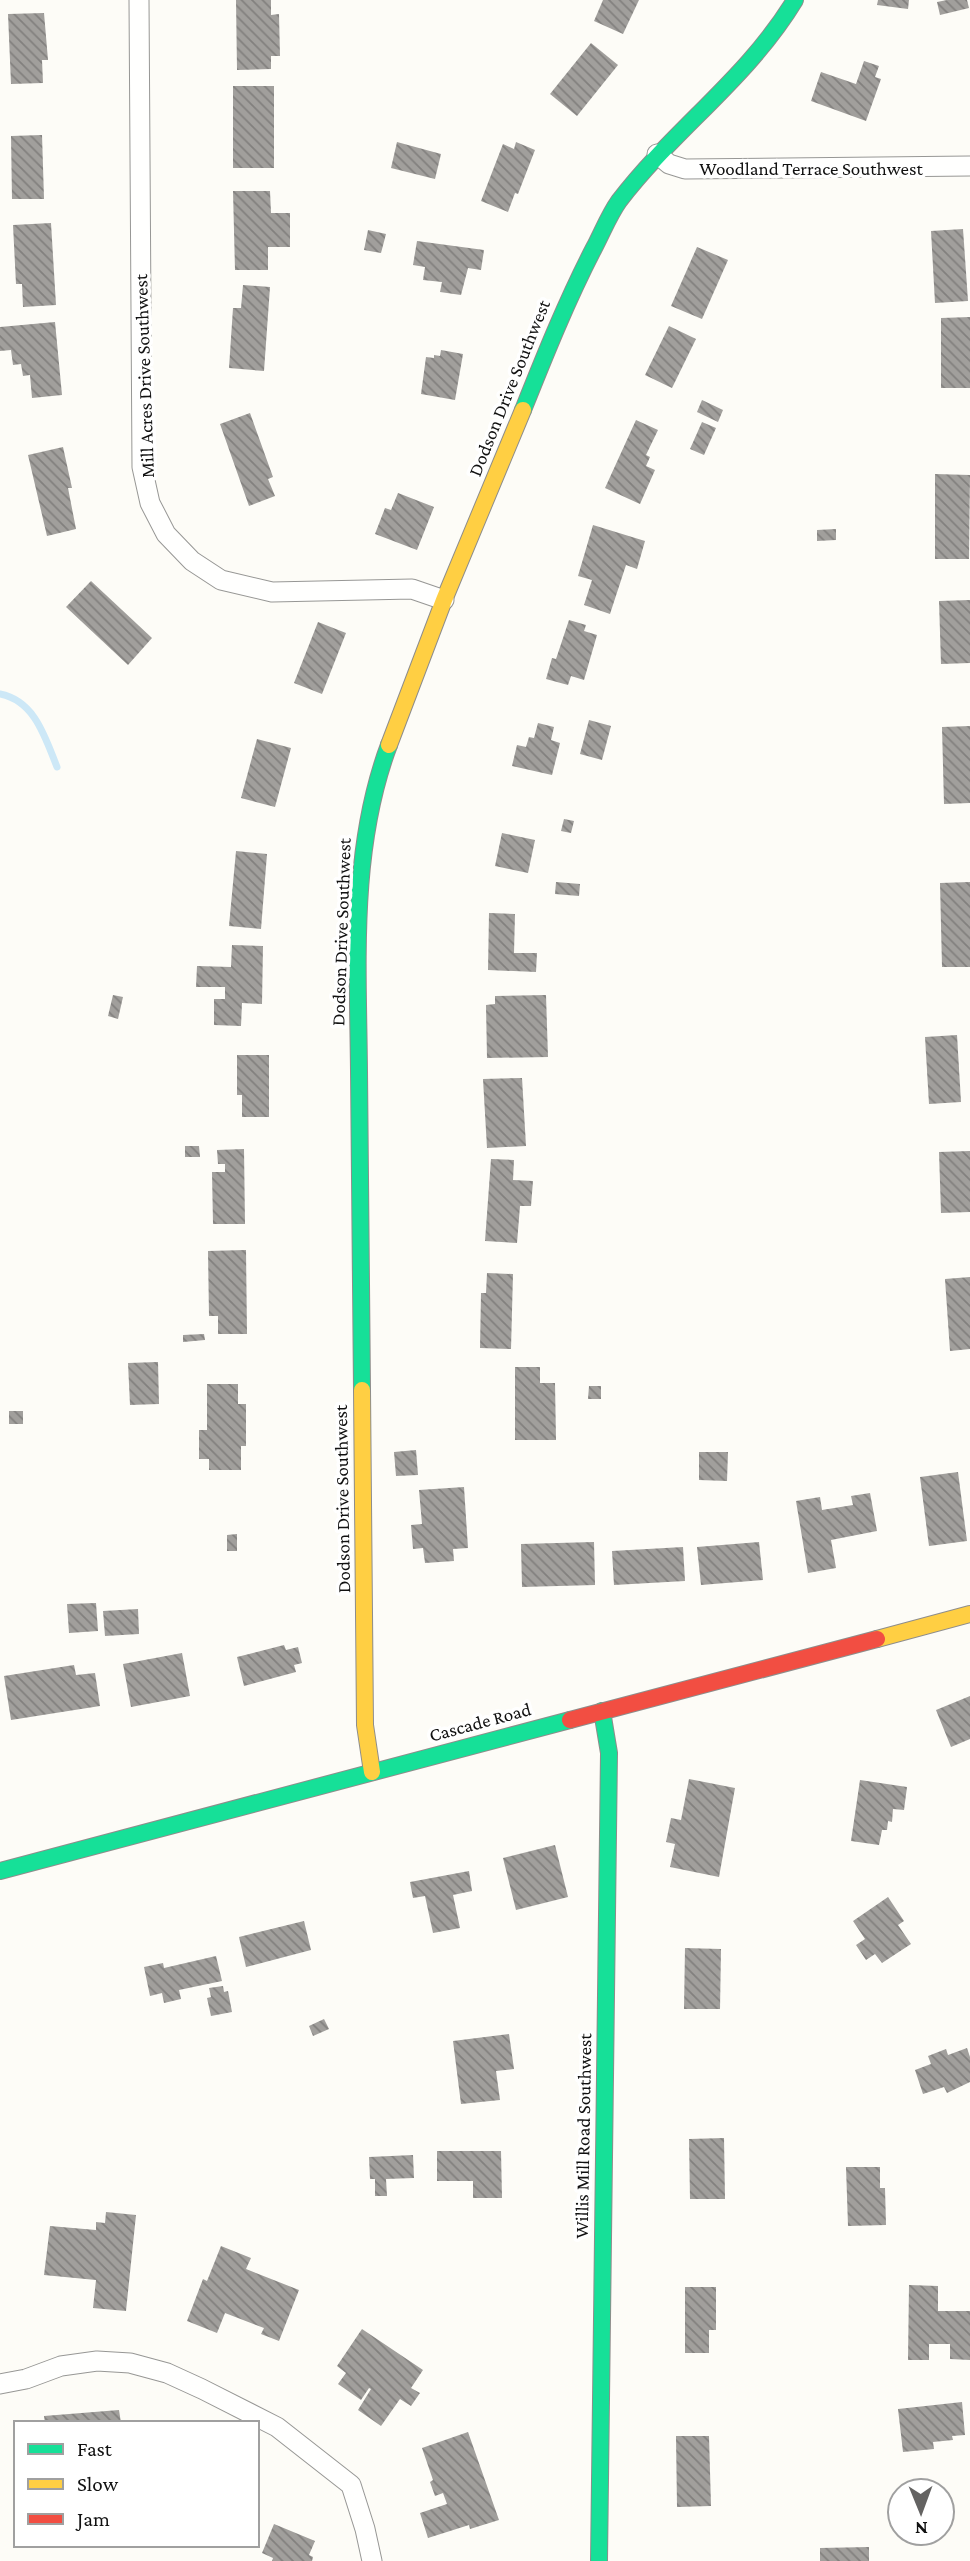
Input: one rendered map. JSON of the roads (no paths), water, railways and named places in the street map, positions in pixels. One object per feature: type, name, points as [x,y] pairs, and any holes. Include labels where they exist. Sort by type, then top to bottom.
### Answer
[{"type":"street","name":"Mill Acres Drive Southwest","points":[[139,0],[142,467],[150,503],[166,534],[192,561],[221,580],[272,592],[412,589],[444,600]]},
{"type":"street","name":"Dodson Drive Southwest","points":[[372,1772],[365,1726],[358,1001],[360,874],[366,824],[378,774],[444,600],[571,292],[617,204],[657,154],[743,71],[778,28],[795,0]]},
{"type":"street","name":"Woodland Terrace Southwest","points":[[657,154],[670,164],[685,169],[970,166]]},
{"type":"street","name":"Cascade Road","points":[[0,1871],[970,1614]]},
{"type":"street","name":"Willis Mill Road Southwest","points":[[599,2561],[609,1753],[602,1711]]},
{"type":"street","points":[[0,2384],[26,2379],[61,2366],[97,2361],[130,2363],[202,2389],[277,2427],[351,2485],[373,2561]]},
{"type":"waterway","points":[[0,694],[12,698],[30,712],[43,733],[57,767]]}]
